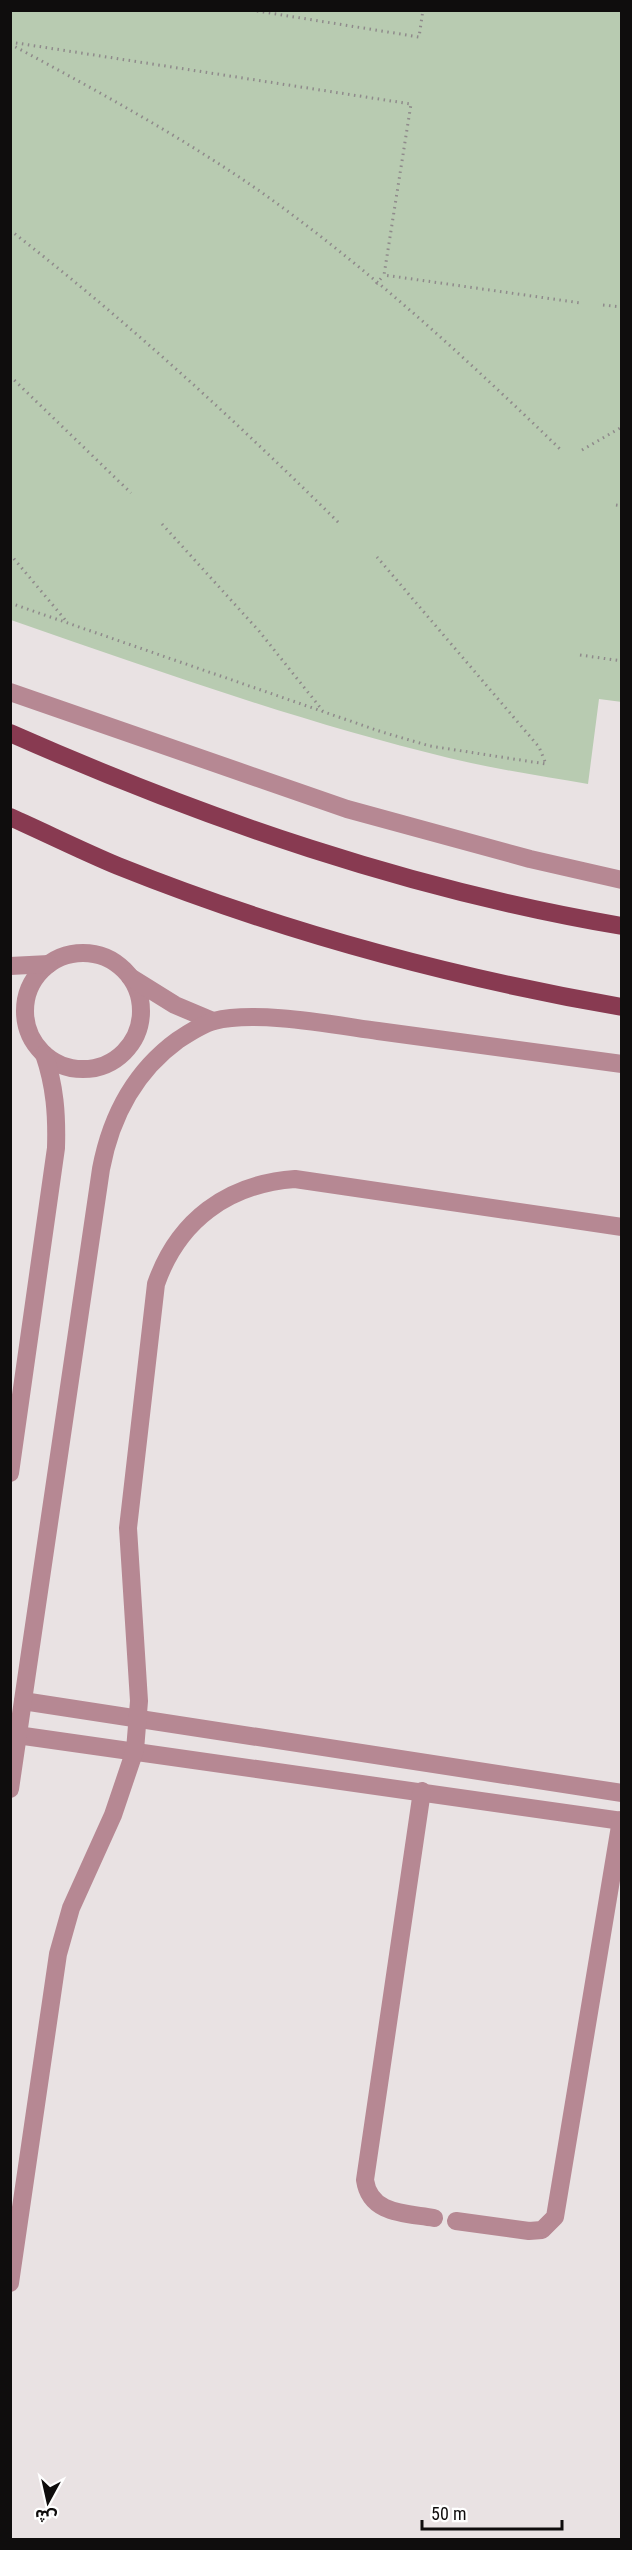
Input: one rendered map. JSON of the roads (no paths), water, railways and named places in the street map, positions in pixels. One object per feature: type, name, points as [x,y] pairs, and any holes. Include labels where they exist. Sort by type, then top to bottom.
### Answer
[{"type":"main road","points":[[10,733],[115,778],[290,844],[449,889],[621,926]]},
{"type":"main road","points":[[10,817],[117,865],[297,930],[488,981],[621,1007]]},
{"type":"street","points":[[10,692],[347,809],[520,857],[621,880]]},
{"type":"street","points":[[29,1033],[25,1021],[27,995],[32,983],[49,964],[60,957],[86,953],[110,960],[130,977],[175,1005],[213,1021]]},
{"type":"street","points":[[10,966],[49,964]]},
{"type":"street","points":[[44,1054],[67,1066],[80,1068],[105,1064],[123,1052],[134,1039],[141,1014],[140,1001],[130,977]]},
{"type":"street","points":[[10,1015],[29,1033],[44,1054],[52,1077],[56,1101],[56,1148],[10,1473]]},
{"type":"street","points":[[10,1789],[103,1158],[114,1119],[127,1094],[144,1071],[180,1039],[213,1021],[234,1018],[312,1022],[621,1064]]},
{"type":"street","points":[[123,1052],[144,1071]]},
{"type":"street","points":[[10,2283],[58,1954],[71,1908],[113,1815],[135,1750],[139,1720],[138,1660],[128,1553],[130,1503],[156,1284],[170,1252],[191,1223],[220,1200],[238,1191],[275,1181],[294,1179],[621,1227]]},
{"type":"street","points":[[23,1701],[621,1793]]},
{"type":"street","points":[[17,1735],[621,1820],[555,2217],[542,2230],[529,2231],[456,2221]]},
{"type":"street","points":[[422,1791],[365,2180],[370,2198],[377,2205],[434,2218]]}]
